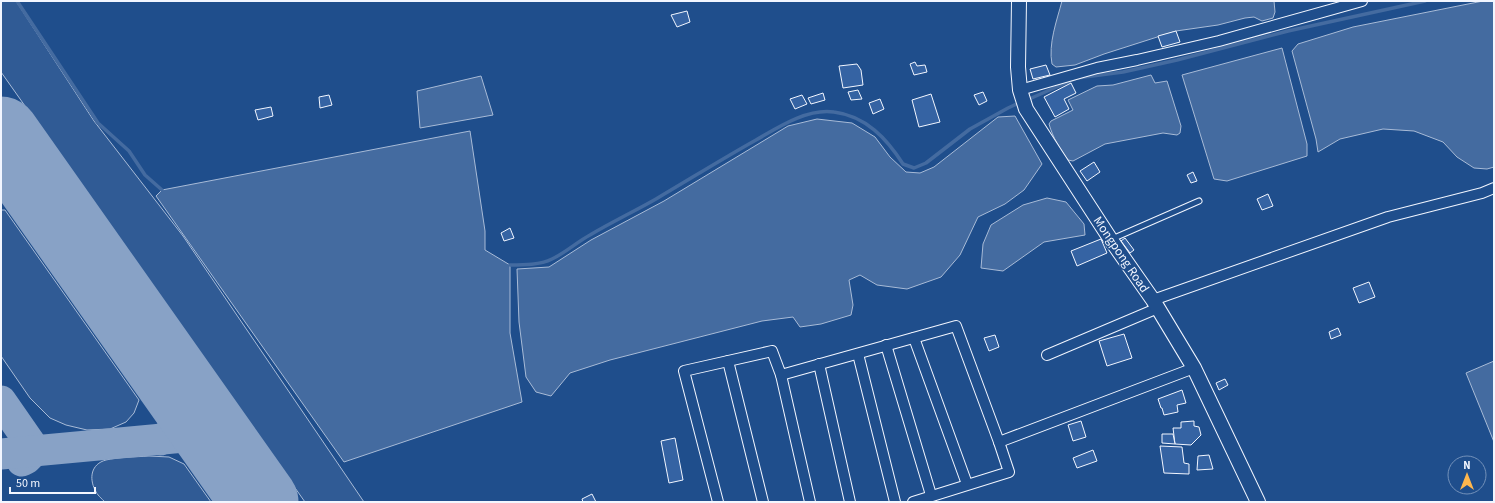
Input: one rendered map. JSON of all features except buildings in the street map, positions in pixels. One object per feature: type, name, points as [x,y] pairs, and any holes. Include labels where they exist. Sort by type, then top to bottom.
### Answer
[{"type":"main road","name":"Mongpong Road","points":[[1019,1],[1018,67],[1020,90],[1026,109],[1111,240],[1155,304],[1194,368],[1258,502]]},
{"type":"street","points":[[1020,90],[1097,68],[1219,41],[1362,1]]},
{"type":"street","points":[[1047,355],[1155,304],[1388,217],[1482,193],[1494,188]]},
{"type":"street","points":[[781,375],[956,326],[1009,472],[931,495],[913,502]]},
{"type":"street","points":[[914,338],[967,484]]},
{"type":"street","points":[[886,345],[931,495]]},
{"type":"street","points":[[718,502],[684,372],[728,360],[772,351],[781,375],[810,502]]},
{"type":"street","points":[[858,354],[895,502]]},
{"type":"street","points":[[728,360],[763,502]]},
{"type":"street","points":[[819,364],[850,502]]},
{"type":"street","points":[[999,442],[1194,368]]},
{"type":"lane","points":[[1111,240],[1199,201]]},
{"type":"shaded area","points":[[1,1],[16,1],[94,121],[183,236],[364,502],[305,502],[1,72]]},
{"type":"shaded area","points":[[1062,1],[1274,1],[1275,12],[1273,18],[1262,21],[1254,17],[1245,18],[1218,25],[1176,31],[1075,65],[1056,67],[1052,64],[1051,48]]},
{"type":"shaded area","points":[[1483,1],[1494,1],[1494,167],[1487,169],[1474,168],[1457,157],[1443,142],[1414,131],[1383,129],[1340,139],[1318,152],[1316,139],[1292,51],[1298,44],[1353,27]]},
{"type":"shaded area","points":[[1282,48],[1307,144],[1307,156],[1227,181],[1214,179],[1182,75]]},
{"type":"shaded area","points":[[1151,75],[1155,83],[1167,81],[1181,126],[1180,133],[1177,135],[1163,133],[1105,144],[1073,161],[1068,160],[1057,143],[1049,124],[1051,121],[1073,110],[1068,100],[1097,86],[1113,85]]},
{"type":"shaded area","points":[[481,76],[493,115],[420,128],[417,91]]},
{"type":"shaded area","points":[[1015,116],[1042,164],[1024,190],[1005,204],[978,217],[960,255],[941,277],[907,289],[877,285],[860,275],[849,280],[853,305],[851,315],[821,324],[800,327],[793,317],[762,321],[610,360],[570,373],[551,396],[536,392],[526,377],[519,322],[517,269],[549,267],[591,240],[664,201],[788,126],[817,119],[852,123],[875,137],[890,157],[906,172],[920,173],[934,167],[998,117]]},
{"type":"shaded area","points":[[470,131],[485,231],[485,250],[510,265],[510,333],[522,402],[344,462],[156,196],[162,190]]},
{"type":"shaded area","points":[[1047,198],[1066,202],[1084,224],[1085,235],[1044,242],[1003,271],[981,268],[983,244],[991,225],[1023,205]]},
{"type":"shaded area","points":[[1,210],[5,210],[139,400],[134,413],[126,422],[110,429],[87,430],[66,425],[50,418],[30,398],[1,356]]},
{"type":"shaded area","points":[[1494,361],[1494,442],[1466,373]]},
{"type":"shaded area","points":[[149,456],[169,457],[184,464],[211,502],[105,502],[97,494],[93,485],[92,476],[94,468],[101,462],[111,459]]},
{"type":"waterway","points":[[17,1],[98,123],[129,151],[145,175],[162,190]]},
{"type":"waterway","points":[[1027,100],[1077,78],[1123,72],[1177,60],[1288,31],[1425,1]]},
{"type":"waterway","points":[[510,265],[537,264],[562,254],[585,238],[656,199],[731,154],[773,130],[803,116],[813,113],[834,112],[856,118],[883,138],[903,164],[914,168],[926,163],[970,129],[1021,102]]},
{"type":"taxiway","points":[[1,175],[19,175],[35,183]]},
{"type":"taxiway","points":[[160,440],[174,431],[181,420],[183,415],[182,391]]},
{"type":"taxiway","points":[[1,401],[35,450],[22,461]]},
{"type":"taxiway","points":[[1,454],[195,436],[212,441],[225,453]]},
{"type":"runway","points":[[1,135],[260,502]]}]
